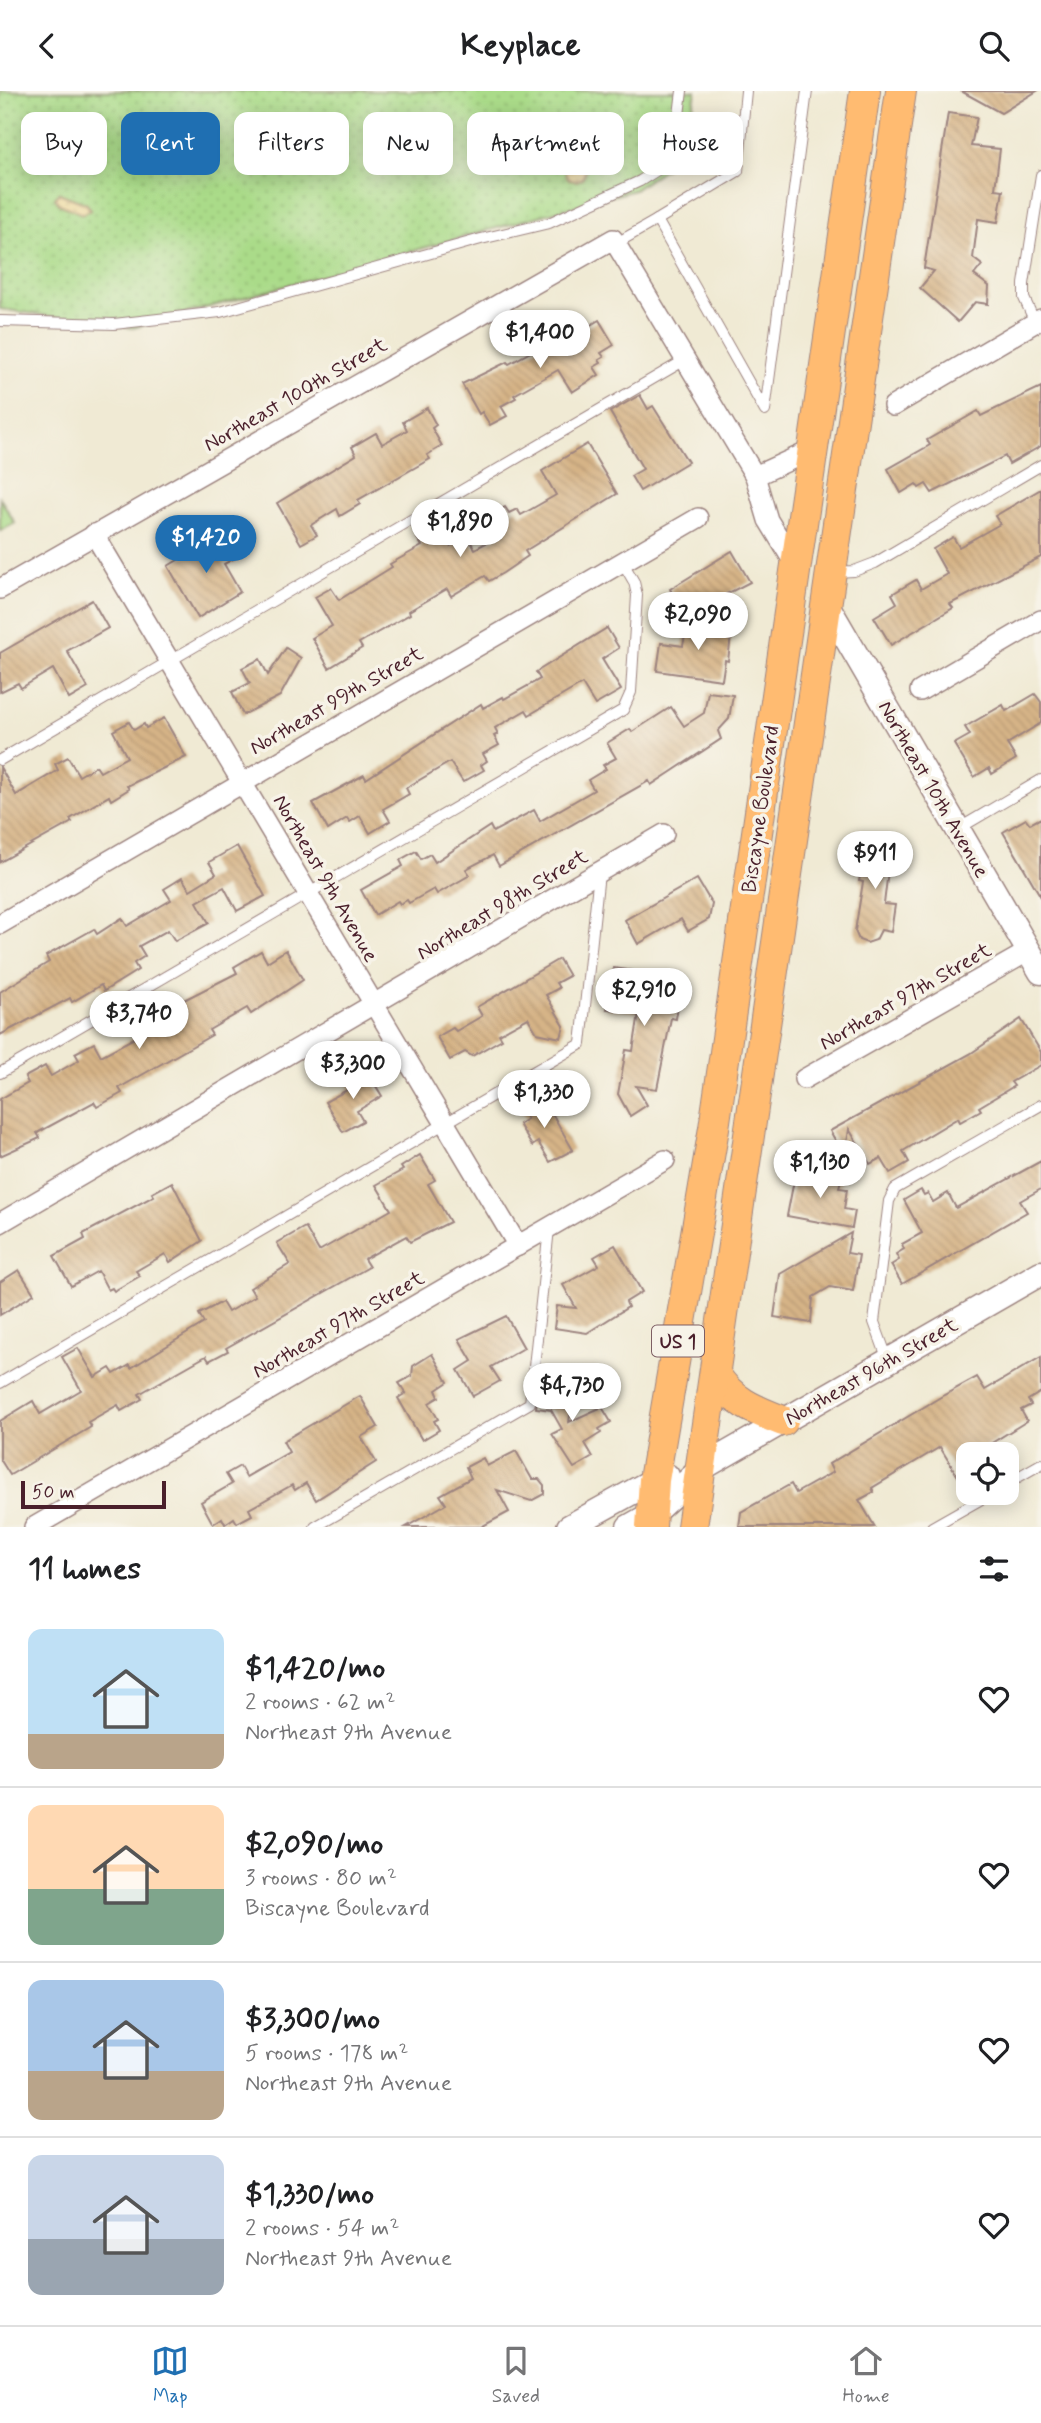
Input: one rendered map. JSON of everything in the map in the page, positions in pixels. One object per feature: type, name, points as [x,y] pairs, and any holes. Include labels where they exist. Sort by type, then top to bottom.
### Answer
[{"type":"main road","name":"Biscayne Boulevard","points":[[644,1523],[654,1480],[714,1128],[865,91]]},
{"type":"main road","name":"Biscayne Boulevard","points":[[692,1527],[901,91]]},
{"type":"main road","points":[[715,1374],[736,1399],[783,1421]]},
{"type":"street","points":[[614,241],[755,476],[768,520],[796,566]]},
{"type":"street","name":"Northeast 100th Street","points":[[0,589],[614,241]]},
{"type":"street","points":[[893,406],[1038,320]]},
{"type":"street","points":[[755,476],[812,450]]},
{"type":"street","name":"Northeast 99th Street","points":[[0,924],[243,780],[698,518]]},
{"type":"street","name":"Northeast 9th Avenue","points":[[94,534],[243,780],[518,1246]]},
{"type":"street","name":"Northeast 10th Avenue","points":[[827,605],[1035,961]]},
{"type":"street","points":[[920,691],[1041,620]]},
{"type":"street","name":"Northeast 98th Street","points":[[0,1223],[375,1006],[664,834]]},
{"type":"street","name":"Northeast 97th Street","points":[[804,1079],[1035,961]]},
{"type":"street","name":"Northeast 97th Street","points":[[34,1527],[665,1160]]},
{"type":"street","name":"Northeast 96th Street","points":[[644,1523],[702,1468],[1041,1273]]},
{"type":"street","name":"Northeast 96th Street","points":[[569,1527],[654,1480],[702,1468]]},
{"type":"lane","points":[[0,321],[114,324],[220,312],[481,239],[549,223],[640,181],[674,155],[682,91]]},
{"type":"lane","points":[[614,241],[657,220],[738,171],[746,91]]},
{"type":"lane","points":[[657,220],[765,411],[807,91]]},
{"type":"lane","points":[[1038,320],[1024,299],[1024,283],[1041,174]]},
{"type":"lane","points":[[0,760],[685,359]]},
{"type":"lane","points":[[832,572],[854,571],[875,563],[1041,464]]},
{"type":"lane","points":[[0,1073],[623,710],[631,692],[636,595],[634,582],[622,561]]},
{"type":"lane","points":[[957,829],[1041,780]]},
{"type":"lane","points":[[0,1383],[581,1044],[599,873]]},
{"type":"lane","points":[[888,1361],[874,1322],[889,1201],[895,1189],[1041,1105]]},
{"type":"lane","points":[[315,1527],[530,1403],[549,1228]]},
{"type":"lane","points":[[1019,1477],[1041,1464]]},
{"type":"lane","points":[[932,1527],[971,1505]]},
{"type":"green space","points":[[0,91],[696,91],[692,112],[638,112],[638,175],[655,175],[634,190],[133,328],[0,309]]},
{"type":"green space","points":[[0,498],[15,523],[0,531]]},
{"type":"sand","points":[[566,175],[584,175],[575,181]]},
{"type":"sand","points":[[59,193],[87,204],[91,210],[82,214],[59,204],[55,198]]},
{"type":"building","points":[[961,91],[1037,91],[1001,113]]},
{"type":"building","points":[[948,113],[977,117],[971,146],[1000,149],[995,189],[1003,190],[998,222],[978,219],[973,258],[982,265],[974,275],[989,286],[988,304],[975,302],[958,322],[920,288],[934,271],[924,268]]},
{"type":"building","points":[[599,320],[614,345],[601,353],[604,357],[599,360],[601,363],[594,367],[599,375],[572,392],[558,370],[514,395],[516,398],[501,406],[507,416],[490,425],[482,412],[479,414],[462,384],[507,362],[509,364],[543,345],[540,340],[555,330],[562,342]]},
{"type":"building","points":[[1041,387],[1041,446],[1009,464],[1005,456],[932,493],[926,484],[919,488],[916,484],[901,493],[888,469],[930,445],[927,440],[978,411],[981,416]]},
{"type":"building","points":[[640,395],[648,409],[653,406],[688,462],[640,491],[631,476],[643,469],[610,412]]},
{"type":"building","points":[[427,408],[436,425],[432,428],[442,446],[427,455],[430,459],[358,500],[360,504],[340,516],[337,509],[311,525],[317,535],[301,544],[277,503],[356,455],[352,447],[376,433],[382,444],[407,430],[403,422]]},
{"type":"building","points":[[587,444],[617,494],[525,551],[528,556],[503,573],[489,581],[485,576],[451,596],[447,589],[359,643],[362,648],[329,668],[312,638],[332,626],[315,597],[331,588],[339,600],[392,567],[390,564],[422,546],[417,538],[439,526],[450,546],[467,536],[475,549],[501,535],[490,515],[505,507],[509,513],[517,509],[521,515],[556,495],[542,471]]},
{"type":"building","points":[[1041,489],[1041,557],[950,604],[953,608],[891,645],[874,617],[897,603],[892,594],[916,580],[921,589],[947,574],[933,549],[953,537],[959,547],[1000,524],[995,516]]},
{"type":"building","points":[[223,533],[237,557],[224,564],[240,592],[198,618],[168,566]]},
{"type":"building","points":[[732,551],[750,582],[684,616],[670,589]]},
{"type":"building","points":[[92,600],[108,628],[67,651],[88,688],[69,699],[53,669],[21,688],[18,683],[0,692],[0,653]]},
{"type":"building","points":[[688,621],[732,627],[728,661],[725,660],[722,680],[657,671],[661,643],[683,646]]},
{"type":"building","points":[[607,628],[619,648],[602,659],[621,690],[595,705],[582,684],[529,715],[526,710],[495,728],[498,734],[494,736],[499,745],[483,754],[487,761],[481,765],[484,770],[463,782],[450,762],[406,788],[409,794],[383,809],[390,821],[370,833],[360,816],[350,822],[347,818],[328,830],[313,803],[364,775],[366,779],[481,704],[483,708],[540,679],[536,672]]},
{"type":"building","points":[[286,648],[301,658],[280,696],[243,715],[232,692],[250,683],[242,668],[260,659],[268,675]]},
{"type":"building","points":[[708,692],[733,695],[729,719],[718,731],[721,739],[651,785],[649,781],[499,866],[493,855],[466,869],[470,875],[437,894],[434,889],[409,903],[407,900],[400,904],[398,901],[375,915],[361,890],[403,866],[400,860],[416,851],[421,859],[430,854],[435,862],[490,826],[493,832],[534,810],[540,821],[594,790],[588,780],[606,769],[603,765],[616,758],[607,743],[630,729],[632,732],[671,707],[684,726],[704,713]]},
{"type":"building","points":[[1035,694],[1041,702],[1041,723],[1007,744],[1016,759],[992,774],[989,768],[974,777],[954,744],[970,735],[965,727],[1003,705],[1006,711]]},
{"type":"building","points":[[164,718],[186,757],[127,786],[129,789],[111,800],[109,796],[70,819],[72,822],[0,862],[0,767],[16,795],[58,770],[55,764],[68,757],[79,776],[96,766],[100,772],[127,757],[113,731],[129,722],[134,730],[144,724],[146,728]]},
{"type":"building","points":[[1041,818],[1041,897],[1003,832],[1026,819],[1030,824]]},
{"type":"building","points":[[869,834],[892,837],[884,904],[895,905],[891,932],[881,930],[876,940],[867,943],[859,940],[855,931],[863,882],[859,881]]},
{"type":"building","points":[[237,846],[265,896],[237,911],[224,887],[197,902],[209,923],[175,941],[168,930],[139,946],[145,956],[134,963],[138,970],[104,991],[101,985],[72,1002],[70,998],[0,1035],[0,992],[49,962],[46,956],[94,929],[97,934],[122,918],[127,926],[171,900],[164,889],[182,878],[190,890],[216,874],[209,862]]},
{"type":"building","points":[[697,879],[712,904],[709,919],[688,931],[681,919],[638,944],[625,920]]},
{"type":"building","points":[[286,950],[303,980],[251,1014],[247,1008],[209,1030],[212,1035],[119,1088],[122,1093],[97,1107],[94,1102],[37,1133],[40,1138],[0,1156],[0,1099],[28,1083],[25,1077],[45,1066],[51,1076],[79,1060],[75,1053],[94,1043],[101,1056],[181,1013],[176,1004],[237,973],[234,967],[261,951],[267,962]]},
{"type":"building","points":[[559,959],[569,976],[556,983],[559,988],[546,995],[564,1026],[561,1038],[537,1033],[528,1018],[499,1034],[502,1039],[472,1056],[465,1052],[450,1060],[437,1037],[453,1028],[456,1031],[482,1016],[477,1007]]},
{"type":"building","points":[[614,968],[682,978],[676,1019],[671,1018],[657,1089],[636,1086],[647,1105],[630,1116],[618,1094],[626,1050],[633,1051],[639,1013],[607,1009]]},
{"type":"building","points":[[1021,1019],[1041,1052],[1041,1065],[1011,1082],[1014,1086],[979,1107],[981,1110],[960,1122],[958,1118],[903,1151],[909,1162],[890,1173],[881,1158],[870,1164],[849,1129],[845,1157],[830,1131],[970,1054]]},
{"type":"building","points":[[366,1070],[382,1096],[357,1111],[363,1121],[343,1132],[325,1102],[351,1088],[347,1082]]},
{"type":"building","points":[[542,1096],[573,1150],[550,1162],[538,1142],[532,1146],[519,1124],[527,1119],[521,1108]]},
{"type":"building","points":[[420,1155],[435,1180],[428,1184],[450,1222],[410,1242],[406,1236],[364,1259],[369,1267],[226,1348],[228,1351],[209,1361],[206,1356],[139,1394],[142,1399],[121,1411],[118,1405],[88,1422],[91,1427],[10,1475],[0,1459],[0,1421],[33,1401],[40,1414],[81,1390],[62,1357],[78,1348],[95,1377],[110,1368],[114,1374],[130,1365],[131,1368],[204,1323],[199,1314],[222,1302],[228,1312],[255,1296],[250,1288],[290,1264],[277,1243],[305,1227],[319,1251],[391,1210],[376,1185],[403,1170],[401,1167]]},
{"type":"building","points":[[1041,1161],[1041,1189],[1020,1201],[1027,1212],[902,1284],[891,1265],[899,1260],[896,1254],[904,1249],[902,1244],[922,1233],[904,1200],[921,1190],[924,1195],[928,1193],[933,1202],[948,1193],[956,1208]]},
{"type":"building","points":[[796,1170],[841,1179],[839,1188],[847,1189],[844,1209],[855,1211],[852,1228],[787,1216]]},
{"type":"building","points":[[172,1182],[202,1241],[170,1262],[165,1254],[136,1271],[140,1276],[114,1291],[112,1288],[108,1290],[98,1271],[71,1286],[54,1256],[85,1239],[83,1234],[154,1196],[152,1193]]},
{"type":"building","points":[[851,1233],[847,1253],[859,1255],[853,1291],[830,1287],[813,1297],[811,1323],[774,1317],[780,1274]]},
{"type":"building","points":[[615,1245],[642,1292],[626,1302],[628,1307],[587,1333],[554,1328],[557,1306],[576,1308],[563,1285],[599,1265],[594,1257]]},
{"type":"building","points":[[19,1270],[34,1294],[0,1315],[0,1282]]},
{"type":"building","points":[[506,1316],[524,1348],[491,1367],[500,1381],[473,1396],[458,1370],[472,1361],[459,1339]]},
{"type":"building","points":[[432,1354],[448,1382],[436,1390],[439,1397],[429,1403],[438,1419],[434,1421],[439,1430],[422,1440],[398,1398],[406,1393],[399,1383],[412,1376],[413,1366]]},
{"type":"building","points":[[1041,1357],[1041,1392],[1028,1400],[1031,1405],[1021,1410],[1027,1421],[993,1442],[956,1442],[956,1473],[940,1447],[872,1488],[874,1492],[859,1500],[875,1527],[739,1527],[741,1512],[791,1484],[796,1493],[833,1472],[829,1464],[944,1395],[977,1377],[985,1390]]},
{"type":"building","points":[[539,1386],[574,1390],[569,1422],[602,1407],[611,1422],[599,1429],[601,1433],[585,1443],[593,1457],[574,1468],[552,1434],[562,1429],[551,1410],[536,1408]]},
{"type":"building","points":[[360,1396],[378,1427],[361,1437],[376,1462],[316,1500],[306,1483],[295,1490],[292,1485],[249,1509],[252,1515],[237,1523],[234,1518],[225,1524],[222,1518],[213,1524],[201,1502],[232,1484],[226,1474],[240,1466],[246,1477],[289,1452],[283,1441]]},
{"type":"building","points":[[516,1451],[532,1479],[539,1479],[544,1485],[544,1494],[531,1501],[497,1490],[509,1512],[481,1527],[406,1527],[446,1504],[440,1495],[471,1478],[466,1467],[483,1458],[487,1466]]}]
